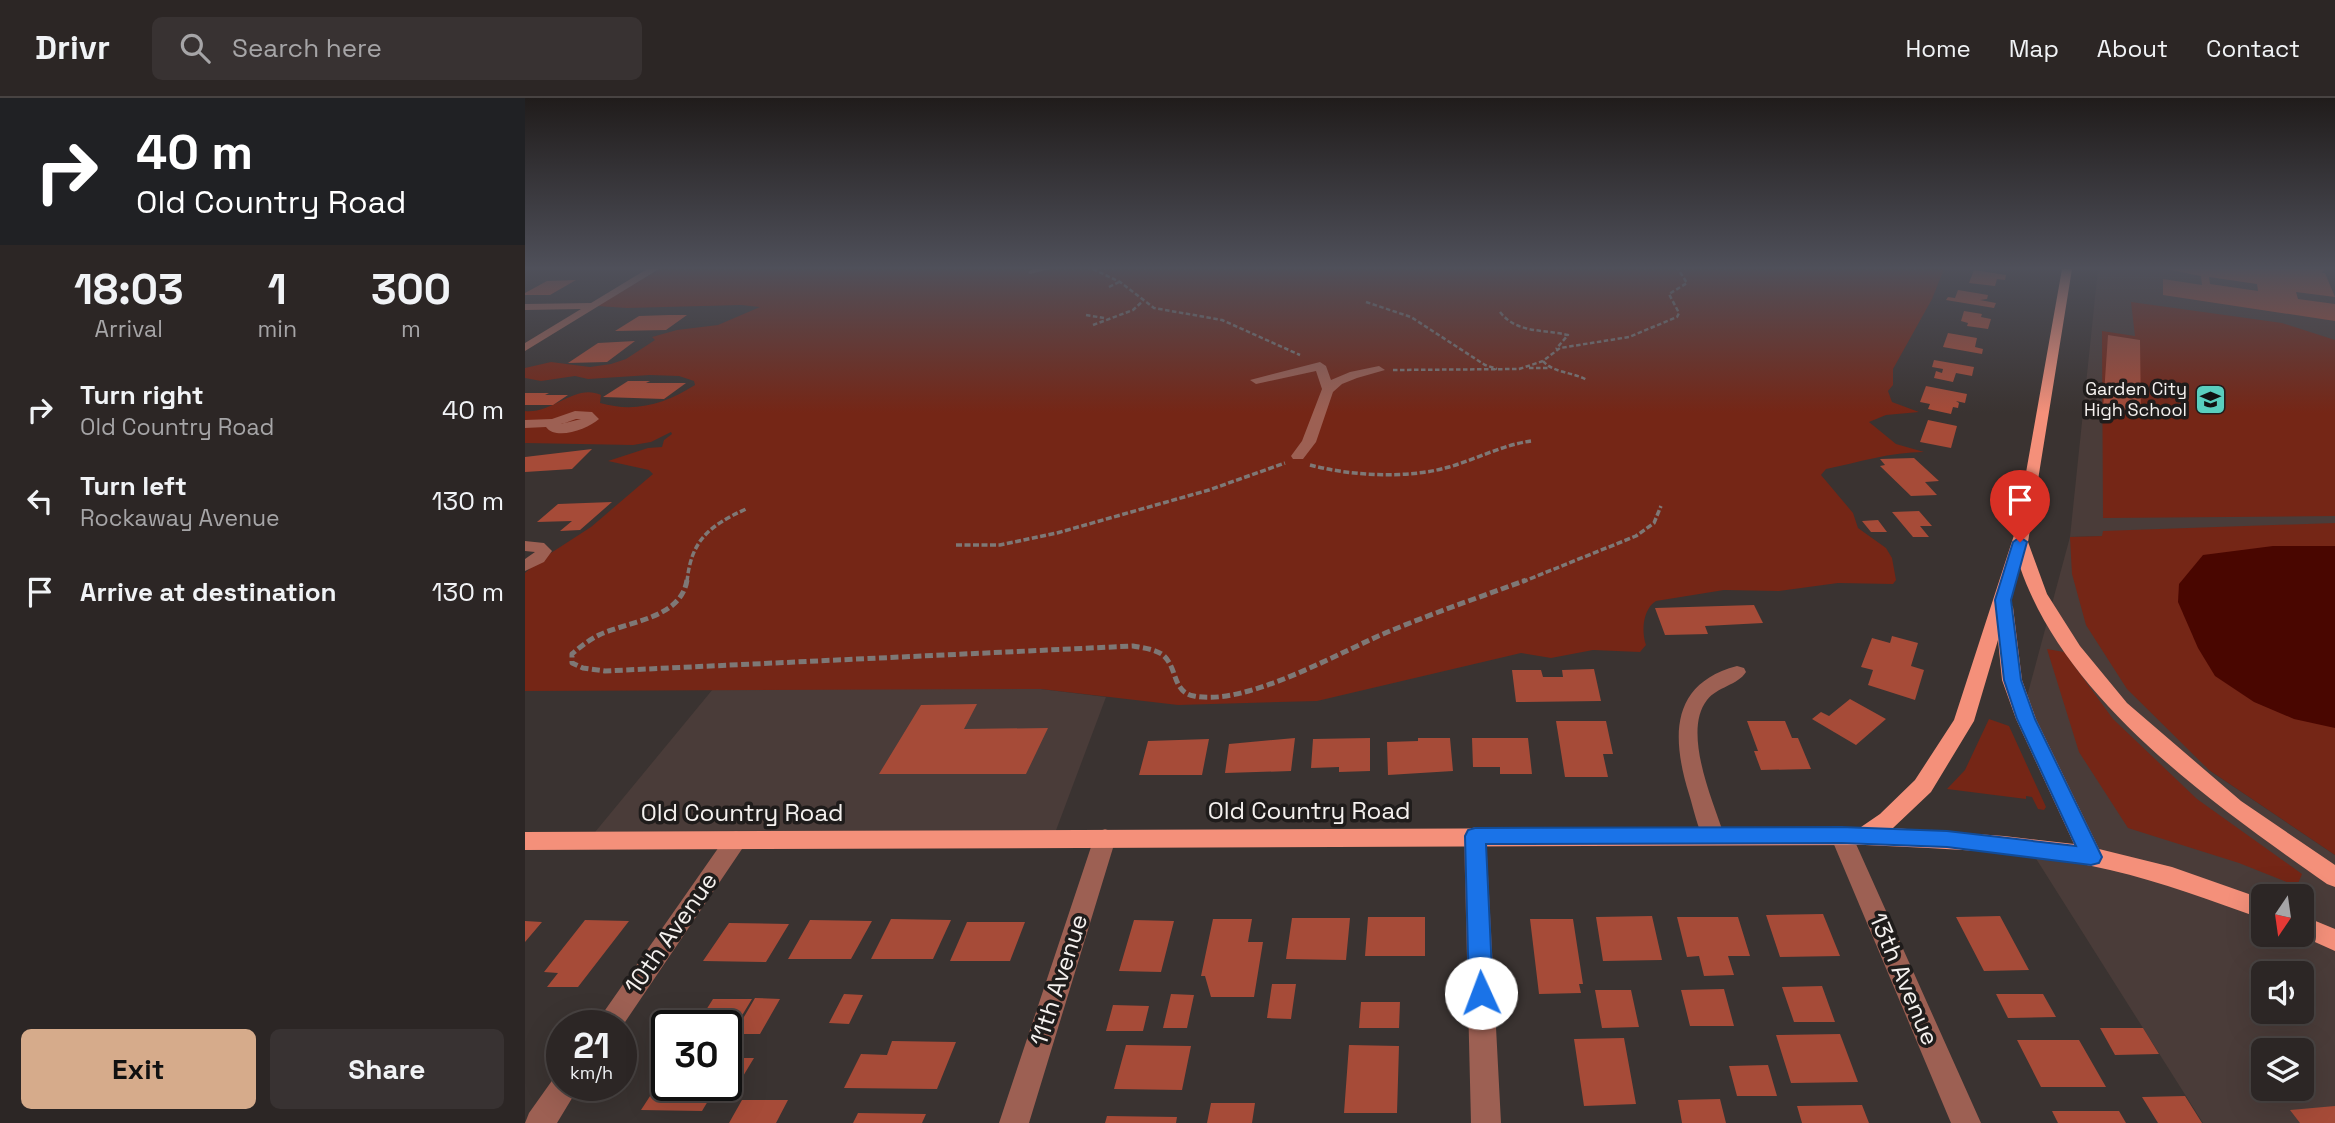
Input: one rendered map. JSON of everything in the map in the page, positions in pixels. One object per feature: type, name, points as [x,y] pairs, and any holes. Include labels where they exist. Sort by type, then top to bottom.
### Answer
[{"type":"main road","points":[[1853,835],[1897,811],[1923,786],[1963,722],[2020,542],[2059,317]]},
{"type":"main road","points":[[2020,542],[2038,594],[2073,650],[2120,708],[2233,807],[2335,877]]},
{"type":"main road","points":[[2003,600],[2012,680],[2026,719],[2091,857]]},
{"type":"main road","name":"Old Country Road","points":[[525,841],[1853,835],[1947,839],[2091,857],[2153,871],[2251,905]]},
{"type":"main road","points":[[2314,931],[2335,940]]},
{"type":"street","points":[[525,348],[577,317]]},
{"type":"street","points":[[1256,380],[1320,366],[1328,388]]},
{"type":"street","points":[[1282,464],[1301,459],[1313,434],[1319,405],[1328,388],[1355,374],[1379,370]]},
{"type":"street","points":[[525,424],[553,423]]},
{"type":"street","points":[[525,547],[538,547],[544,551],[538,559],[525,566]]},
{"type":"street","points":[[1713,835],[1691,764],[1688,739],[1690,715],[1697,699],[1712,685],[1737,672]]},
{"type":"street","name":"13th Avenue","points":[[1853,835],[1966,1123]]},
{"type":"street","points":[[1475,836],[1486,1123]]},
{"type":"street","name":"11th Avenue","points":[[1014,1123],[1105,838]]},
{"type":"street","name":"10th Avenue","points":[[618,1010],[736,840]]},
{"type":"street","points":[[539,1123],[554,1101]]},
{"type":"path","points":[[1093,325],[1112,317]]},
{"type":"path","points":[[1202,317],[1222,320],[1320,366]]},
{"type":"path","points":[[1410,317],[1485,365],[1505,370]]},
{"type":"path","points":[[1504,317],[1519,327],[1565,334],[1574,329]]},
{"type":"path","points":[[1550,355],[1560,348],[1629,337],[1672,321],[1676,317]]},
{"type":"path","points":[[1523,368],[1543,361],[1566,339],[1568,335],[1565,334]]},
{"type":"path","points":[[1543,361],[1549,369]]},
{"type":"path","points":[[1379,370],[1549,369],[1575,373],[1587,380]]},
{"type":"path","points":[[956,545],[1000,545],[1057,533],[1209,490],[1301,459],[1327,471],[1414,473],[1449,467],[1489,450],[1531,441]]},
{"type":"path","points":[[745,509],[712,527],[700,538],[688,565],[688,586],[674,604],[640,622],[595,634],[572,654],[572,663],[583,668],[619,670],[1133,646],[1161,653],[1169,661],[1176,686],[1184,693],[1203,697],[1221,696],[1249,689],[1394,629],[1612,546],[1644,532],[1658,518],[1661,506]]},
{"type":"shaded area","points":[[737,317],[1922,317],[1893,369],[1893,385],[1888,391],[1892,402],[1919,412],[1886,415],[1869,422],[1896,444],[1924,452],[1899,454],[1826,469],[1821,475],[1853,513],[1858,528],[1886,548],[1892,558],[1896,580],[1893,584],[1838,583],[1779,591],[1724,590],[1656,601],[1646,615],[1646,645],[1640,652],[1593,650],[1551,658],[1521,653],[1317,701],[1178,705],[1041,689],[525,691],[525,573],[537,562],[591,527],[653,474],[649,470],[608,461],[648,448],[662,447],[664,440],[672,434],[671,432],[651,442],[633,445],[525,443],[525,411],[535,411],[591,392],[601,395],[600,403],[638,407],[661,402],[695,385],[694,381],[679,376],[650,375],[588,379],[575,376],[541,381],[525,378],[525,368],[551,362],[590,367],[611,364],[626,359],[655,340],[652,337],[677,330],[718,325]]},
{"type":"shaded area","points":[[2093,317],[2335,317],[2335,529],[2071,537],[2209,770],[2335,855],[2335,1123],[2203,1123],[2028,846],[2093,856],[2022,715],[2070,537]]},
{"type":"shaded area","name":"Garden City High School","points":[[2133,317],[2238,317],[2282,323],[2335,340],[2335,516],[2103,518],[2102,331],[2135,336]]},
{"type":"shaded area","points":[[2335,523],[2335,855],[2209,770],[2127,689],[2086,625],[2072,574],[2070,537],[2102,536],[2103,531]]},
{"type":"shaded area","points":[[2273,546],[2335,546],[2335,728],[2294,719],[2254,702],[2215,676],[2198,648],[2178,602],[2179,584],[2203,555]]},
{"type":"shaded area","points":[[2047,649],[2064,652],[2113,719],[2197,799],[2302,874],[2298,884],[2128,828],[2079,752]]},
{"type":"shaded area","points":[[713,689],[1041,689],[1106,697],[1055,833],[591,837]]},
{"type":"shaded area","points":[[1989,719],[2009,726],[2046,807],[2044,810],[2038,809],[2032,797],[2026,796],[2026,799],[1947,789],[1965,770]]},
{"type":"building","points":[[638,317],[684,317],[666,330],[615,331]]},
{"type":"building","points":[[1962,317],[1991,319],[1988,329],[1967,326],[1968,323],[1961,321]]},
{"type":"building","points":[[2307,317],[2335,317],[2335,321]]},
{"type":"building","points":[[1948,333],[1977,338],[1975,347],[1983,349],[1982,354],[1943,347]]},
{"type":"building","points":[[2108,335],[2140,340],[2141,416],[2103,409]]},
{"type":"building","points":[[635,341],[607,362],[568,363],[598,343]]},
{"type":"building","points":[[1934,360],[1974,367],[1972,376],[1956,373],[1953,382],[1934,378],[1936,371],[1942,373],[1943,369],[1932,367]]},
{"type":"building","points":[[628,381],[686,383],[664,399],[603,397]]},
{"type":"building","points":[[1926,386],[1967,394],[1965,403],[1956,401],[1959,403],[1958,408],[1953,407],[1951,414],[1928,409],[1930,404],[1920,402]]},
{"type":"building","points":[[525,393],[568,395],[553,405],[525,405]]},
{"type":"building","points":[[1928,420],[1957,426],[1951,448],[1920,442]]},
{"type":"building","points":[[592,449],[572,469],[525,472],[525,457]]},
{"type":"building","points":[[1914,458],[1939,481],[1925,482],[1937,495],[1911,496],[1880,466],[1885,465],[1880,459]]},
{"type":"building","points":[[612,502],[580,530],[560,531],[572,521],[537,522],[558,504]]},
{"type":"building","points":[[1919,511],[1932,526],[1920,526],[1929,537],[1913,537],[1892,512]]},
{"type":"building","points":[[1878,520],[1887,532],[1871,532],[1862,521]]},
{"type":"building","points":[[1754,605],[1763,623],[1705,626],[1708,634],[1665,635],[1655,608]]},
{"type":"building","points":[[1892,636],[1918,643],[1911,666],[1924,670],[1915,700],[1868,685],[1873,670],[1861,667],[1872,638],[1890,643]]},
{"type":"building","points":[[1594,669],[1601,701],[1516,702],[1512,670],[1541,670],[1543,677],[1563,677],[1562,670]]},
{"type":"building","points":[[1850,699],[1886,719],[1856,745],[1812,719],[1821,712],[1829,716]]},
{"type":"building","points":[[977,704],[964,729],[1048,728],[1026,774],[879,774],[921,705]]},
{"type":"building","points":[[1556,721],[1606,721],[1613,754],[1603,754],[1608,777],[1565,777]]},
{"type":"building","points":[[1747,721],[1785,721],[1792,738],[1798,738],[1811,769],[1761,770],[1754,751],[1758,751]]},
{"type":"building","points":[[1295,738],[1291,771],[1225,773],[1229,744]]},
{"type":"building","points":[[1370,738],[1370,771],[1339,772],[1339,767],[1311,768],[1313,739]]},
{"type":"building","points":[[1418,738],[1450,738],[1453,771],[1388,775],[1387,742],[1418,741]]},
{"type":"building","points":[[1472,738],[1528,738],[1532,774],[1500,774],[1500,767],[1473,767]]},
{"type":"building","points":[[1209,739],[1202,775],[1139,775],[1148,741]]},
{"type":"building","points":[[1823,914],[1840,956],[1780,957],[1766,915]]},
{"type":"building","points":[[1652,916],[1662,960],[1603,961],[1596,917]]},
{"type":"building","points":[[2000,916],[2029,970],[1984,971],[1956,917]]},
{"type":"building","points":[[1368,917],[1425,917],[1425,956],[1365,956]]},
{"type":"building","points":[[1677,917],[1738,917],[1750,956],[1728,956],[1734,975],[1704,976],[1699,956],[1687,957]]},
{"type":"building","points":[[1292,918],[1350,918],[1346,960],[1286,959]]},
{"type":"building","points":[[891,919],[951,920],[933,959],[871,959]]},
{"type":"building","points":[[1213,919],[1252,919],[1248,942],[1263,942],[1254,997],[1211,997],[1205,976],[1201,976]]},
{"type":"building","points":[[1530,919],[1573,919],[1583,984],[1579,984],[1581,993],[1539,994]]},
{"type":"building","points":[[585,920],[629,921],[578,987],[547,987],[558,973],[544,972]]},
{"type":"building","points":[[810,920],[872,921],[851,959],[788,959]]},
{"type":"building","points":[[1134,920],[1174,921],[1161,972],[1119,971]]},
{"type":"building","points":[[525,921],[542,922],[525,942]]},
{"type":"building","points":[[967,922],[1025,922],[1010,961],[950,961]]},
{"type":"building","points":[[729,923],[789,924],[766,962],[703,961]]},
{"type":"building","points":[[1272,984],[1296,984],[1291,1019],[1267,1018]]},
{"type":"building","points":[[1822,986],[1835,1022],[1794,1022],[1782,987]]},
{"type":"building","points":[[1724,989],[1734,1026],[1690,1026],[1681,990]]},
{"type":"building","points":[[1595,990],[1631,990],[1639,1027],[1602,1028]]},
{"type":"building","points":[[844,994],[863,995],[849,1024],[829,1023]]},
{"type":"building","points":[[1171,994],[1194,995],[1187,1028],[1163,1028]]},
{"type":"building","points":[[1996,994],[2043,994],[2056,1017],[2008,1018]]},
{"type":"building","points":[[755,998],[780,999],[760,1034],[742,1034],[742,1020]]},
{"type":"building","points":[[713,999],[752,999],[742,1016],[742,1010],[706,1010]]},
{"type":"building","points":[[1361,1002],[1400,1002],[1399,1028],[1359,1028]]},
{"type":"building","points":[[1113,1005],[1149,1006],[1143,1031],[1106,1031]]},
{"type":"building","points":[[2100,1028],[2143,1028],[2159,1054],[2115,1055]]},
{"type":"building","points":[[1840,1034],[1858,1082],[1791,1083],[1776,1035]]},
{"type":"building","points":[[1624,1038],[1636,1104],[1584,1106],[1574,1039]]},
{"type":"building","points":[[2017,1040],[2079,1040],[2106,1087],[2041,1087]]},
{"type":"building","points":[[892,1041],[956,1042],[937,1089],[844,1088],[861,1054],[887,1055]]},
{"type":"building","points":[[1126,1045],[1191,1046],[1182,1090],[1114,1089]]},
{"type":"building","points":[[1349,1045],[1399,1046],[1397,1113],[1344,1113]]},
{"type":"building","points":[[742,1058],[754,1058],[742,1078]]},
{"type":"building","points":[[1768,1065],[1777,1096],[1737,1096],[1729,1066]]},
{"type":"building","points":[[651,1095],[651,1101],[708,1101],[702,1111],[641,1110]]},
{"type":"building","points":[[2185,1096],[2202,1123],[2158,1123],[2142,1097]]},
{"type":"building","points":[[1720,1099],[1726,1123],[1682,1123],[1678,1100]]},
{"type":"building","points":[[742,1100],[788,1100],[776,1123],[729,1123]]},
{"type":"building","points":[[1211,1103],[1255,1103],[1252,1123],[1207,1123]]},
{"type":"building","points":[[1862,1105],[1869,1123],[1802,1123],[1797,1106]]},
{"type":"building","points":[[2335,1106],[2335,1123],[2300,1123],[2290,1110]]},
{"type":"building","points":[[2052,1111],[2119,1111],[2126,1123],[2058,1123]]},
{"type":"building","points":[[858,1113],[926,1114],[922,1123],[853,1123]]},
{"type":"building","points":[[1107,1116],[1177,1117],[1176,1123],[1105,1123]]},
{"type":"place","name":"Garden City High School","points":[[2210,399]]},
{"type":"route","points":[[1481,993],[1475,836],[1841,835],[1947,839],[2036,848],[2091,857],[2058,791],[2012,680],[2003,600],[2020,542]]}]
